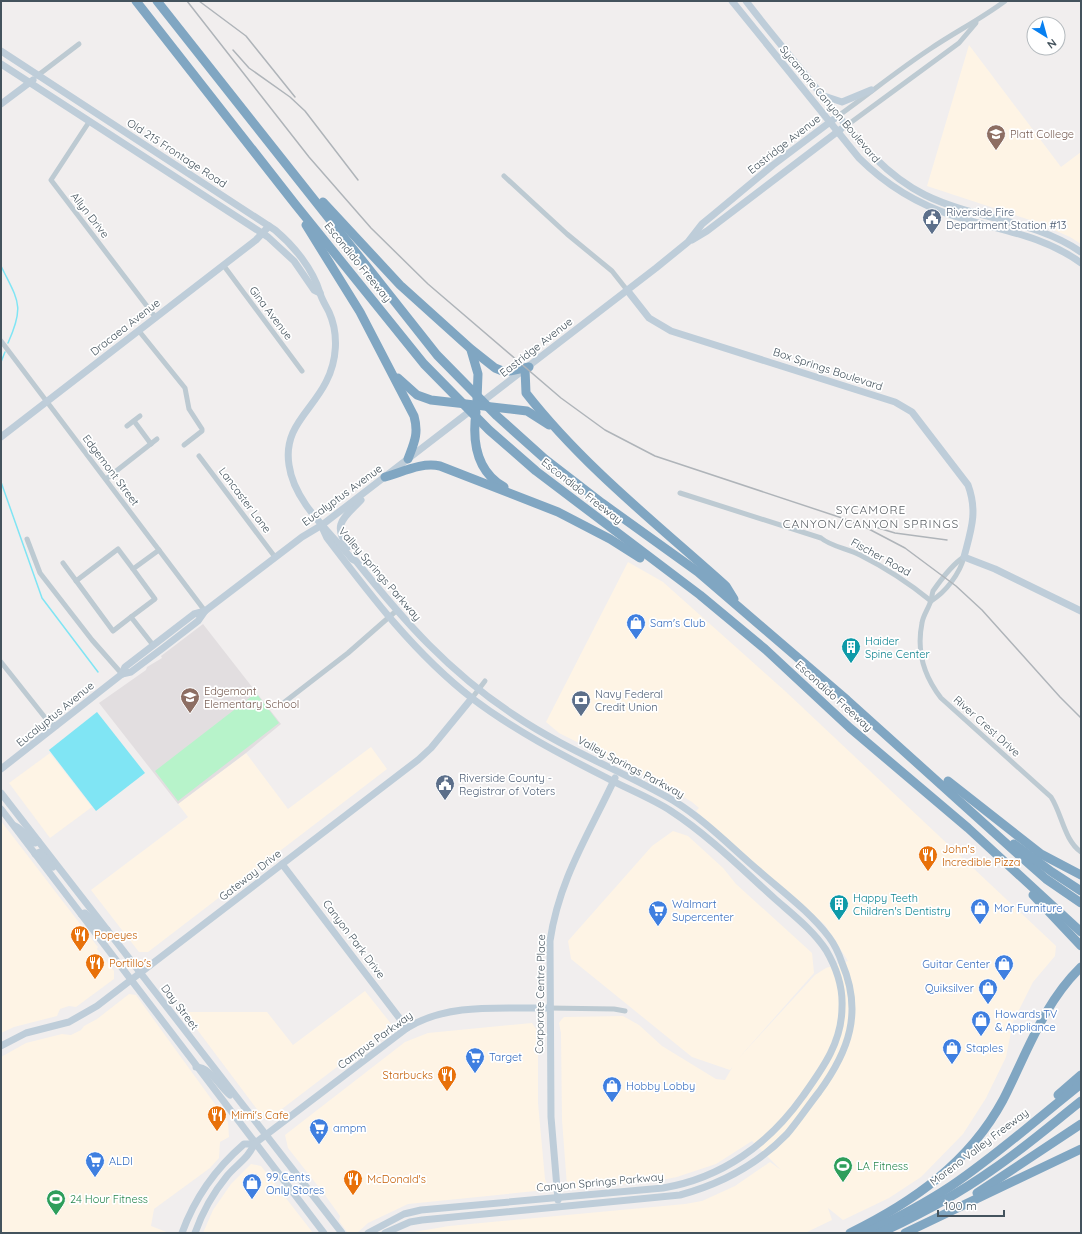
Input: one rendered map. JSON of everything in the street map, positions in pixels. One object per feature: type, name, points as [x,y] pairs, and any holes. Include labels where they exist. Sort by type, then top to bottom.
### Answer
[{"type":"highway","name":"Escondido Freeway","points":[[136,1],[295,204],[424,364],[489,430],[536,471],[700,595],[765,649],[850,728],[968,828],[1081,932]]},
{"type":"highway","name":"Escondido Freeway","points":[[157,1],[273,145],[373,276],[432,349],[497,416],[546,459],[602,503],[698,572],[847,700],[1046,879],[1081,903]]},
{"type":"highway","points":[[273,145],[400,285],[471,349],[495,368],[505,372],[525,371],[526,393],[563,436],[605,478],[726,586],[737,605]]},
{"type":"highway","points":[[295,204],[303,221],[360,312],[414,416],[417,428],[416,438],[408,459]]},
{"type":"highway","points":[[471,349],[477,364],[478,384],[474,445],[482,465],[497,483],[520,496]]},
{"type":"highway","points":[[394,375],[417,395],[431,400],[527,411],[544,421],[563,436]]},
{"type":"highway","points":[[384,477],[408,471],[422,465],[433,464],[520,496],[558,512],[610,539],[700,595]]},
{"type":"highway","points":[[847,700],[985,811],[1035,849],[1063,867],[1081,875]]},
{"type":"highway","points":[[963,803],[1052,872],[1081,891]]},
{"type":"highway","points":[[968,828],[1081,946]]},
{"type":"highway","points":[[850,1233],[895,1210],[920,1193],[954,1165],[970,1148],[996,1113],[1046,1011],[1078,970]]},
{"type":"highway","points":[[1036,1120],[1055,1098],[1081,1075]]},
{"type":"highway","name":"Moreno Valley Freeway","points":[[866,1233],[915,1207],[950,1186],[988,1159],[1081,1084]]},
{"type":"highway","points":[[880,1233],[934,1207],[974,1182],[1008,1159],[1081,1100]]},
{"type":"highway","points":[[942,1215],[1018,1168],[1081,1124]]},
{"type":"highway","points":[[905,1233],[1081,1150]]},
{"type":"street","name":"Sycamore Canyon Boulevard","points":[[732,1],[837,132],[859,158],[883,181],[922,203],[962,218],[1040,240],[1067,253],[1081,263]]},
{"type":"street","name":"Sycamore Canyon Boulevard","points":[[746,1],[846,126],[874,158],[902,181],[926,195],[954,206],[1036,229],[1058,238],[1081,252]]},
{"type":"street","name":"Eastridge Avenue","points":[[688,242],[702,224],[773,165],[872,90],[952,34],[980,19],[1005,1]]},
{"type":"street","name":"Eastridge Avenue","points":[[491,396],[525,371],[688,242],[708,231],[837,132],[958,43],[980,19]]},
{"type":"street","points":[[1,104],[79,44]]},
{"type":"street","name":"Old 215 Frontage Road","points":[[1,51],[269,226],[294,248],[319,287],[320,294],[333,324],[335,335],[334,358],[326,383],[297,421],[292,434],[288,457],[294,484],[322,525]]},
{"type":"street","name":"Old 215 Frontage Road","points":[[1,64],[262,234],[284,251],[314,290],[320,294]]},
{"type":"street","points":[[822,95],[842,102],[872,90]]},
{"type":"street","name":"Allyn Drive","points":[[89,122],[51,180],[156,318]]},
{"type":"street","name":"Box Springs Boulevard","points":[[504,176],[567,234],[612,271],[649,318],[671,330],[895,402],[912,412],[968,485],[972,497],[974,515],[964,557]]},
{"type":"street","points":[[962,218],[966,214],[973,216],[984,214]]},
{"type":"street","name":"Dracaea Avenue","points":[[1,437],[224,266],[262,234],[269,226]]},
{"type":"street","name":"Gina Avenue","points":[[224,266],[302,371]]},
{"type":"street","points":[[139,331],[185,388],[189,409],[202,429],[202,431],[184,445]]},
{"type":"street","name":"Edgemont Street","points":[[1,341],[205,611]]},
{"type":"street","name":"Eucalyptus Avenue","points":[[1,769],[122,674],[131,672],[198,621],[205,611],[275,557],[322,525],[491,396]]},
{"type":"street","points":[[127,426],[140,416]]},
{"type":"street","points":[[134,421],[151,444]]},
{"type":"street","points":[[106,479],[157,439]]},
{"type":"street","name":"Lancaster Lane","points":[[199,456],[275,557]]},
{"type":"street","points":[[356,561],[355,556],[342,538],[339,529],[342,520],[374,485]]},
{"type":"street","name":"Fischer Road","points":[[680,493],[821,538],[827,543],[844,548],[895,574],[931,601]]},
{"type":"street","name":"Valley Springs Parkway","points":[[322,525],[352,559],[356,561],[396,611],[436,653],[479,689],[549,737],[660,794],[692,814],[784,893],[828,936],[837,948],[849,981],[853,1019],[850,1031]]},
{"type":"street","name":"Valley Springs Parkway","points":[[322,525],[327,538],[389,617],[414,645],[472,698],[533,738],[613,782],[658,803],[683,820],[752,878],[811,932],[828,953],[838,977],[843,1004],[840,1030]]},
{"type":"street","points":[[27,539],[40,573],[92,640],[122,674]]},
{"type":"street","points":[[63,563],[76,581],[113,631],[155,599],[118,549],[76,581]]},
{"type":"street","points":[[133,569],[159,550]]},
{"type":"street","points":[[964,557],[995,569],[1081,611]]},
{"type":"street","name":"River Crest Drive","points":[[964,557],[957,561],[932,593],[931,601],[922,622],[919,646],[923,669],[931,685],[941,698],[1051,797],[1058,808],[1068,837],[1081,852]]},
{"type":"street","name":"Eucalyptus Avenue","points":[[122,674],[125,666],[194,614],[205,611]]},
{"type":"street","points":[[282,704],[348,653],[396,611]]},
{"type":"street","points":[[131,618],[153,645]]},
{"type":"street","points":[[1,662],[47,720],[57,726]]},
{"type":"street","name":"Gateway Drive","points":[[1,1046],[26,1033],[55,1027],[83,1015],[131,980],[418,760],[431,748],[485,681]]},
{"type":"street","name":"Corporate Centre Place","points":[[558,1206],[551,1117],[549,1008],[550,941],[558,901],[565,880],[618,772]]},
{"type":"street","name":"Day Street","points":[[1,793],[238,1102],[342,1233]]},
{"type":"street","name":"Day Street","points":[[1,809],[254,1144],[324,1233]]},
{"type":"street","points":[[13,825],[23,830],[32,842],[35,843],[38,841]]},
{"type":"street","points":[[35,854],[40,852],[52,866],[63,874]]},
{"type":"street","name":"Canyon Park Drive","points":[[282,864],[407,1028]]},
{"type":"street","points":[[81,914],[85,913],[99,928],[107,930]]},
{"type":"street","name":"Campus Parkway","points":[[194,1233],[218,1188],[230,1172],[251,1153],[254,1144],[407,1028],[429,1017],[458,1010],[549,1008],[614,1009],[625,1011]]},
{"type":"street","name":"Canyon Springs Parkway","points":[[368,1233],[404,1214],[420,1210],[670,1186],[708,1176],[747,1154],[774,1132],[794,1109],[823,1068],[833,1051],[840,1030]]},
{"type":"street","name":"Canyon Springs Parkway","points":[[385,1233],[410,1222],[422,1220],[680,1195],[704,1188],[744,1169],[773,1147],[788,1132],[837,1065],[845,1049],[850,1031]]},
{"type":"street","points":[[196,1067],[203,1067],[222,1089],[238,1102]]},
{"type":"street","name":"Campus Parkway","points":[[182,1232],[198,1196],[214,1172],[244,1144],[254,1144]]},
{"type":"street","points":[[182,1232],[194,1233]]},
{"type":"shaded area","points":[[969,45],[1061,167],[1081,152],[1081,244],[1070,237],[1036,222],[927,186]]},
{"type":"shaded area","points":[[628,562],[663,582],[785,691],[1056,946],[1055,956],[1033,982],[1013,1022],[1006,1057],[986,1098],[963,1134],[921,1177],[889,1198],[843,1220],[828,1208],[832,1220],[805,1233],[408,1233],[449,1226],[685,1204],[702,1201],[735,1186],[770,1162],[781,1170],[752,1141],[716,1164],[677,1177],[656,1181],[580,1188],[577,1190],[571,1190],[567,1186],[562,1120],[561,1033],[559,1023],[564,1017],[623,1016],[639,1025],[662,1046],[716,1079],[725,1080],[733,1066],[730,1070],[692,1057],[571,959],[568,941],[652,846],[673,831],[688,836],[723,868],[736,884],[812,953],[814,973],[737,1060],[815,975],[826,968],[848,961],[825,925],[696,811],[699,808],[692,802],[669,788],[559,733],[546,722]]},
{"type":"shaded area","name":"Edgemont Elementary School","points":[[203,624],[281,724],[246,753],[178,804],[99,703],[146,670],[147,667],[162,658],[161,656]]},
{"type":"shaded area","points":[[371,747],[387,769],[148,952],[139,952],[91,890],[188,817],[178,804],[246,753],[288,809]]},
{"type":"shaded area","points":[[50,753],[92,807],[50,838],[9,783]]},
{"type":"shaded area","points":[[1,821],[98,947],[97,949],[114,971],[114,979],[76,1007],[69,1006],[60,1009],[57,1016],[14,1027],[1,1033]]},
{"type":"shaded area","points":[[365,991],[392,1025],[274,1115],[259,1112],[184,1012],[267,1012],[293,1045]]},
{"type":"shaded area","points":[[129,994],[136,995],[228,1122],[229,1137],[220,1142],[219,1158],[210,1168],[154,1209],[151,1226],[169,1233],[1,1233],[1,1057],[26,1043],[62,1034],[71,1035],[97,1019]]},
{"type":"shaded area","points":[[532,1023],[538,1032],[538,1103],[545,1179],[548,1186],[547,1191],[543,1193],[536,1191],[408,1204],[368,1223],[357,1233],[348,1233],[339,1221],[340,1216],[288,1148],[285,1135],[405,1042],[428,1033]]},
{"type":"shaded area","points":[[251,1164],[261,1166],[313,1233],[203,1233],[213,1210],[231,1184]]},
{"type":"green space","points":[[256,693],[279,723],[178,801],[155,771]]},
{"type":"water","points":[[97,712],[145,773],[96,811],[49,750]]},
{"type":"waterway","points":[[1,266],[12,287],[18,311],[8,343]]},
{"type":"waterway","points":[[1,362],[5,352]]},
{"type":"waterway","points":[[1,482],[42,598],[98,672]]},
{"type":"railway","points":[[187,1],[309,157],[371,228],[428,284],[561,398],[605,430],[655,456],[842,518],[865,527],[905,548],[956,586],[982,610],[1060,697],[1081,718]]},
{"type":"railway","points":[[199,1],[246,36],[295,97]]},
{"type":"railway","points":[[233,50],[249,68],[290,97],[305,111],[358,180]]},
{"type":"railway","points":[[875,527],[895,533],[947,540]]},
{"type":"place","name":"Platt College","points":[[996,151]]},
{"type":"place","name":"Riverside Fire Department Station #13","points":[[932,235]]},
{"type":"place","name":"Sam's Club","points":[[636,640]]},
{"type":"place","name":"Haider Spine Center","points":[[851,664]]},
{"type":"place","name":"Edgemont Elementary School","points":[[190,714]]},
{"type":"place","name":"Navy Federal Credit Union","points":[[581,717]]},
{"type":"place","name":"Riverside County - Registrar of Voters","points":[[445,801]]},
{"type":"place","name":"John's Incredible Pizza","points":[[928,872]]},
{"type":"place","name":"Happy Teeth Children's Dentistry","points":[[839,921]]},
{"type":"place","name":"Mor Furniture","points":[[980,925]]},
{"type":"place","name":"Walmart Supercenter","points":[[658,927]]},
{"type":"place","name":"Popeyes","points":[[80,952]]},
{"type":"place","name":"Portillo's","points":[[95,980]]},
{"type":"place","name":"Guitar Center","points":[[1004,981]]},
{"type":"place","name":"Quiksilver","points":[[988,1005]]},
{"type":"place","name":"Howards TV & Appliance","points":[[981,1037]]},
{"type":"place","name":"Staples","points":[[952,1065]]},
{"type":"place","name":"Target","points":[[475,1074]]},
{"type":"place","name":"Starbucks","points":[[447,1092]]},
{"type":"place","name":"Hobby Lobby","points":[[612,1103]]},
{"type":"place","name":"Mimi's Cafe","points":[[217,1132]]},
{"type":"place","name":"ampm","points":[[319,1145]]},
{"type":"place","name":"ALDI","points":[[95,1178]]},
{"type":"place","name":"LA Fitness","points":[[843,1183]]},
{"type":"place","name":"McDonald's","points":[[353,1196]]},
{"type":"place","name":"99 Cents Only Stores","points":[[252,1200]]},
{"type":"place","name":"24 Hour Fitness","points":[[56,1216]]},
{"type":"district","name":"SYCAMORE CANYON/CANYON SPRINGS","points":[[871,516]]}]
